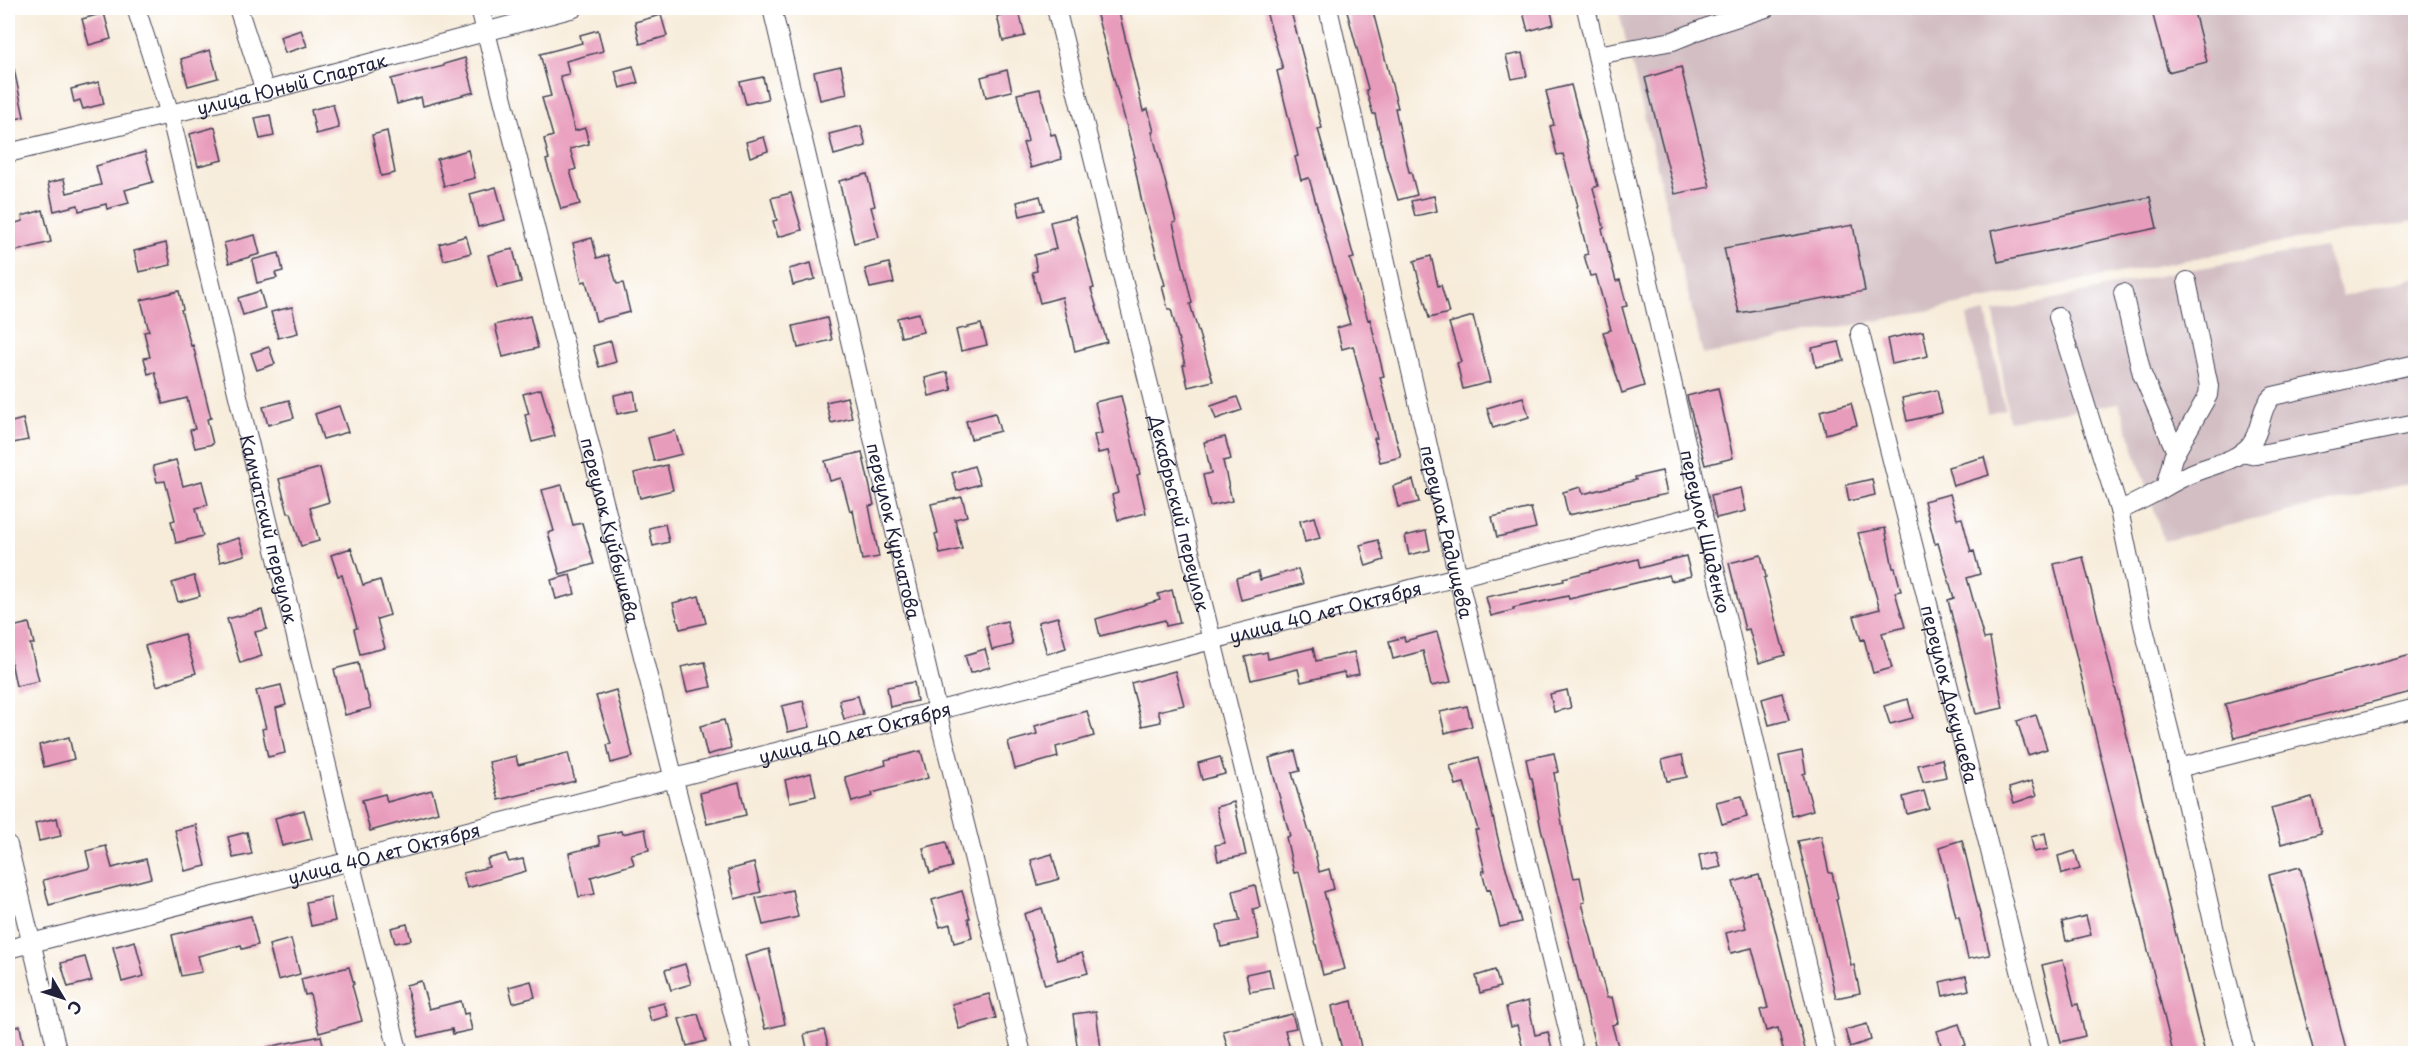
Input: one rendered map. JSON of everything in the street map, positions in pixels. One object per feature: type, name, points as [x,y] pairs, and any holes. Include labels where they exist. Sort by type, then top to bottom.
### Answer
[{"type":"street","name":"Камчатский переулок","points":[[136,8],[170,114],[350,861],[399,1053]]},
{"type":"street","points":[[238,8],[265,90]]},
{"type":"street","name":"переулок Куйбышева","points":[[480,8],[743,1053]]},
{"type":"street","name":"улица Юный Спартак","points":[[8,153],[265,90],[574,8]]},
{"type":"street","name":"переулок Курчатова","points":[[772,8],[937,711],[1022,1053]]},
{"type":"street","name":"Декабрьский переулок","points":[[1056,8],[1314,1053]]},
{"type":"street","name":"переулок Радищева","points":[[1328,8],[1458,577],[1574,1053]]},
{"type":"street","name":"переулок Щаденко","points":[[1586,8],[1827,1053]]},
{"type":"street","points":[[1597,55],[1672,41],[1766,8]]},
{"type":"street","points":[[2164,487],[2176,452],[2208,395],[2209,386],[2187,281]]},
{"type":"street","points":[[2123,293],[2142,374],[2176,452]]},
{"type":"street","points":[[2058,317],[2119,510],[2143,625],[2246,1053]]},
{"type":"street","name":"переулок Докучаева","points":[[1860,333],[2041,1053]]},
{"type":"street","points":[[2119,510],[2242,452],[2252,444],[2266,402],[2273,396],[2415,364]]},
{"type":"street","points":[[2242,452],[2256,455],[2415,423]]},
{"type":"street","name":"улица 40 лет Октября","points":[[8,949],[1703,514]]},
{"type":"street","points":[[2178,768],[2415,708]]},
{"type":"street","points":[[8,845],[58,1053]]},
{"type":"shaded area","points":[[1618,8],[2415,8],[2415,221],[2252,247],[1703,355]]},
{"type":"shaded area","points":[[2325,247],[2343,296],[2415,278],[2415,482],[2164,541],[2119,403],[2009,421],[1994,312],[2176,272]]},
{"type":"shaded area","points":[[1986,312],[2005,409],[1987,413],[1967,316]]},
{"type":"building","points":[[1095,8],[1118,8],[1143,111],[1148,109],[1154,132],[1152,132],[1176,222],[1173,223],[1192,303],[1190,304],[1213,381],[1188,387],[1171,309],[1168,309],[1162,286],[1165,285],[1142,203],[1133,158],[1135,157]]},
{"type":"building","points":[[1265,8],[1290,8],[1322,128],[1318,129],[1354,258],[1350,259],[1368,320],[1370,319],[1384,376],[1380,377],[1401,457],[1380,462],[1374,438],[1377,438],[1353,346],[1342,349],[1337,328],[1350,324],[1309,178],[1301,180],[1295,157],[1298,156],[1277,71],[1283,69]]},
{"type":"building","points":[[1346,8],[1372,8],[1398,108],[1395,108],[1409,172],[1411,172],[1417,195],[1398,200],[1375,114],[1373,114],[1366,90],[1368,89]]},
{"type":"building","points":[[1550,8],[1554,24],[1528,31],[1523,12]]},
{"type":"building","points":[[2151,8],[2193,8],[2207,62],[2168,72]]},
{"type":"building","points":[[1019,11],[1025,36],[1003,41],[997,16]]},
{"type":"building","points":[[104,13],[111,39],[89,45],[82,19]]},
{"type":"building","points":[[661,15],[667,36],[640,44],[635,22]]},
{"type":"building","points":[[301,30],[307,46],[285,53],[280,37]]},
{"type":"building","points":[[598,30],[603,51],[566,61],[569,74],[560,76],[575,131],[585,128],[589,144],[570,149],[576,169],[570,171],[580,204],[561,209],[546,160],[549,159],[544,139],[553,136],[542,98],[551,96],[540,54],[582,43],[580,35]]},
{"type":"building","points":[[210,50],[218,78],[188,86],[181,59]]},
{"type":"building","points":[[1522,53],[1527,76],[1512,79],[1506,56]]},
{"type":"building","points":[[465,58],[474,92],[423,106],[421,97],[397,104],[391,79],[444,66],[444,64]]},
{"type":"building","points":[[633,66],[638,83],[620,88],[615,71]]},
{"type":"building","points":[[841,66],[847,94],[820,100],[814,72]]},
{"type":"building","points":[[1681,67],[1710,187],[1675,194],[1645,78]]},
{"type":"building","points":[[14,69],[24,117],[8,121],[8,70]]},
{"type":"building","points":[[1007,70],[1012,91],[986,97],[981,77]]},
{"type":"building","points":[[763,77],[768,99],[746,104],[740,82]]},
{"type":"building","points":[[99,82],[104,104],[83,109],[80,100],[74,102],[71,89]]},
{"type":"building","points":[[1571,85],[1598,186],[1593,188],[1604,228],[1602,229],[1616,281],[1620,280],[1627,306],[1622,307],[1644,386],[1622,393],[1603,332],[1611,330],[1596,275],[1590,276],[1584,255],[1588,254],[1576,207],[1578,206],[1563,154],[1557,155],[1550,126],[1554,125],[1546,91]]},
{"type":"building","points":[[1040,89],[1051,135],[1055,134],[1062,159],[1031,168],[1023,143],[1028,141],[1017,94]]},
{"type":"building","points":[[333,104],[339,128],[316,134],[311,110]]},
{"type":"building","points":[[270,115],[274,136],[260,139],[255,118]]},
{"type":"building","points":[[861,126],[866,146],[834,155],[829,134]]},
{"type":"building","points":[[215,127],[223,160],[198,166],[190,134]]},
{"type":"building","points":[[387,131],[395,173],[381,176],[372,135]]},
{"type":"building","points":[[764,137],[768,151],[750,157],[746,142]]},
{"type":"building","points":[[468,150],[475,178],[444,186],[437,159]]},
{"type":"building","points":[[145,152],[153,182],[125,190],[129,203],[107,209],[106,204],[79,211],[78,205],[54,211],[48,183],[64,179],[67,193],[101,185],[96,166]]},
{"type":"building","points":[[867,174],[875,206],[871,207],[879,237],[854,243],[839,181]]},
{"type":"building","points":[[496,187],[505,220],[478,227],[470,194]]},
{"type":"building","points":[[791,193],[802,230],[778,237],[773,221],[777,220],[771,198]]},
{"type":"building","points":[[1040,196],[1044,210],[1020,216],[1017,202]]},
{"type":"building","points":[[1434,196],[1437,211],[1415,216],[1411,201]]},
{"type":"building","points":[[2150,197],[2157,228],[1998,262],[1991,231]]},
{"type":"building","points":[[43,210],[51,242],[8,253],[8,225],[23,221],[22,216]]},
{"type":"building","points":[[1075,216],[1094,288],[1091,289],[1107,342],[1075,351],[1062,297],[1040,303],[1032,272],[1037,271],[1034,255],[1056,249],[1050,222]]},
{"type":"building","points":[[1853,225],[1865,291],[1739,313],[1724,248]]},
{"type":"building","points":[[255,235],[260,254],[229,263],[224,243]]},
{"type":"building","points":[[466,236],[471,253],[444,260],[439,244]]},
{"type":"building","points":[[592,238],[597,258],[608,255],[617,284],[623,283],[630,312],[596,321],[586,281],[582,282],[573,243]]},
{"type":"building","points":[[166,243],[171,265],[139,272],[134,251]]},
{"type":"building","points":[[513,249],[521,282],[497,288],[488,255]]},
{"type":"building","points":[[279,253],[283,271],[275,273],[277,278],[257,283],[252,260]]},
{"type":"building","points":[[1431,256],[1438,286],[1441,285],[1449,313],[1429,318],[1414,261]]},
{"type":"building","points":[[811,263],[815,279],[793,285],[789,269]]},
{"type":"building","points":[[889,263],[894,283],[870,288],[865,269]]},
{"type":"building","points":[[179,291],[183,309],[181,310],[191,346],[193,345],[211,418],[207,419],[213,444],[195,448],[190,430],[195,429],[187,398],[163,404],[155,372],[148,374],[144,358],[150,357],[144,332],[149,331],[141,300]]},
{"type":"building","points":[[260,291],[265,308],[243,315],[238,298]]},
{"type":"building","points":[[292,307],[298,333],[278,338],[271,312]]},
{"type":"building","points":[[919,313],[923,332],[901,337],[897,318]]},
{"type":"building","points":[[530,316],[538,348],[503,357],[495,325]]},
{"type":"building","points":[[1473,316],[1490,382],[1463,389],[1457,363],[1461,362],[1449,323]]},
{"type":"building","points":[[827,318],[832,340],[798,348],[793,326]]},
{"type":"building","points":[[981,324],[987,345],[961,351],[956,330]]},
{"type":"building","points":[[1923,331],[1928,356],[1892,364],[1887,339]]},
{"type":"building","points":[[611,341],[616,362],[599,367],[593,346]]},
{"type":"building","points":[[1839,342],[1844,361],[1816,367],[1812,348]]},
{"type":"building","points":[[269,347],[275,364],[257,370],[251,353]]},
{"type":"building","points":[[947,372],[952,390],[929,396],[925,378]]},
{"type":"building","points":[[1718,388],[1733,458],[1705,465],[1687,396]]},
{"type":"building","points":[[541,389],[555,436],[532,442],[525,415],[529,414],[523,394]]},
{"type":"building","points":[[1937,390],[1942,413],[1907,421],[1902,398]]},
{"type":"building","points":[[634,391],[637,410],[617,414],[614,395]]},
{"type":"building","points":[[1121,396],[1140,474],[1137,475],[1146,513],[1118,520],[1112,495],[1118,493],[1108,451],[1098,453],[1094,435],[1102,433],[1095,402]]},
{"type":"building","points":[[847,397],[852,418],[831,423],[826,402]]},
{"type":"building","points":[[1237,397],[1242,410],[1216,419],[1211,406]]},
{"type":"building","points":[[1523,397],[1529,417],[1493,428],[1487,408]]},
{"type":"building","points":[[289,400],[294,418],[268,425],[263,407]]},
{"type":"building","points":[[1851,403],[1857,425],[1826,434],[1820,411]]},
{"type":"building","points":[[339,406],[348,432],[323,439],[315,414]]},
{"type":"building","points":[[995,413],[1000,431],[971,439],[966,421]]},
{"type":"building","points":[[23,419],[28,440],[8,444],[8,423]]},
{"type":"building","points":[[675,431],[682,454],[654,461],[648,438]]},
{"type":"building","points":[[1225,437],[1231,459],[1223,461],[1232,501],[1210,506],[1203,475],[1211,473],[1204,442]]},
{"type":"building","points":[[862,452],[874,505],[869,506],[879,557],[862,560],[853,510],[850,511],[841,478],[830,481],[825,461]]},
{"type":"building","points":[[1984,457],[1989,475],[1953,486],[1948,467]]},
{"type":"building","points":[[176,460],[183,486],[202,481],[208,505],[196,508],[203,536],[176,543],[171,521],[175,520],[165,481],[157,482],[153,466]]},
{"type":"building","points":[[667,465],[673,490],[640,498],[634,473]]},
{"type":"building","points":[[974,466],[980,484],[957,491],[952,473]]},
{"type":"building","points":[[320,468],[329,502],[310,508],[319,541],[301,546],[291,513],[288,513],[279,479]]},
{"type":"building","points":[[1662,471],[1667,494],[1568,515],[1563,492],[1581,487],[1583,494]]},
{"type":"building","points":[[1872,479],[1875,495],[1849,501],[1846,485]]},
{"type":"building","points":[[1413,480],[1419,502],[1398,507],[1393,486]]},
{"type":"building","points":[[562,485],[573,525],[582,523],[594,564],[560,574],[548,533],[554,531],[542,490]]},
{"type":"building","points":[[1741,488],[1746,511],[1716,518],[1711,495]]},
{"type":"building","points":[[1950,494],[1957,519],[1962,518],[1971,552],[1974,551],[1980,574],[1967,578],[1984,639],[1990,638],[2003,708],[1976,714],[1948,600],[1954,598],[1938,543],[1935,544],[1924,501]]},
{"type":"building","points":[[962,497],[967,516],[955,519],[962,549],[940,554],[931,504]]},
{"type":"building","points":[[1531,508],[1536,528],[1497,537],[1492,517]]},
{"type":"building","points":[[1314,517],[1320,538],[1305,542],[1300,521]]},
{"type":"building","points":[[665,524],[669,542],[653,546],[649,528]]},
{"type":"building","points":[[1885,528],[1893,568],[1895,568],[1901,591],[1895,592],[1905,627],[1882,633],[1892,668],[1873,673],[1864,639],[1861,640],[1854,616],[1880,609],[1858,533]]},
{"type":"building","points":[[1426,531],[1430,550],[1409,555],[1405,536]]},
{"type":"building","points":[[239,538],[245,555],[220,562],[215,545]]},
{"type":"building","points":[[1378,540],[1384,560],[1366,566],[1360,545]]},
{"type":"building","points":[[351,548],[363,585],[380,580],[390,615],[377,619],[385,648],[360,654],[354,629],[357,628],[342,575],[338,576],[331,555]]},
{"type":"building","points":[[1761,555],[1766,577],[1764,578],[1785,655],[1759,663],[1749,629],[1745,630],[1729,563]]},
{"type":"building","points":[[1686,556],[1691,576],[1671,581],[1669,575],[1569,599],[1568,596],[1513,608],[1514,610],[1491,616],[1486,597],[1564,581],[1563,578],[1638,559],[1640,568]]},
{"type":"building","points":[[2083,557],[2205,1053],[2173,1053],[2054,564]]},
{"type":"building","points":[[1298,569],[1303,584],[1241,600],[1236,578],[1258,572],[1260,580]]},
{"type":"building","points":[[570,575],[575,594],[556,599],[551,580]]},
{"type":"building","points":[[194,576],[200,596],[178,602],[172,583]]},
{"type":"building","points":[[1172,590],[1180,623],[1166,626],[1165,620],[1100,636],[1096,619],[1160,600],[1158,594]]},
{"type":"building","points":[[699,596],[706,623],[680,629],[673,603]]},
{"type":"building","points":[[262,610],[267,629],[255,632],[262,656],[240,663],[227,619]]},
{"type":"building","points":[[1058,617],[1066,648],[1047,654],[1038,622]]},
{"type":"building","points":[[1007,621],[1013,645],[992,650],[986,626]]},
{"type":"building","points":[[29,623],[34,644],[30,644],[39,681],[16,686],[8,647],[8,628]]},
{"type":"building","points":[[1437,632],[1451,682],[1431,686],[1423,651],[1393,659],[1389,641],[1404,637],[1405,641]]},
{"type":"building","points":[[184,634],[196,673],[157,686],[145,646]]},
{"type":"building","points":[[1313,648],[1316,661],[1354,652],[1359,674],[1345,677],[1344,672],[1301,682],[1298,669],[1251,680],[1245,657],[1267,652],[1268,659]]},
{"type":"building","points":[[985,649],[990,667],[970,673],[965,655]]},
{"type":"building","points":[[2415,654],[2415,691],[2234,738],[2225,704]]},
{"type":"building","points":[[705,662],[711,687],[687,692],[681,667]]},
{"type":"building","points":[[358,663],[364,691],[366,690],[371,708],[345,715],[334,669]]},
{"type":"building","points":[[1175,671],[1184,705],[1158,711],[1161,722],[1142,726],[1131,683]]},
{"type":"building","points":[[914,682],[917,701],[890,707],[887,687]]},
{"type":"building","points":[[281,685],[286,705],[276,708],[285,753],[268,757],[262,729],[266,728],[256,691]]},
{"type":"building","points":[[616,690],[633,757],[611,763],[607,745],[611,744],[596,696]]},
{"type":"building","points":[[1567,690],[1571,708],[1554,712],[1550,694]]},
{"type":"building","points":[[1782,693],[1789,720],[1769,725],[1762,699]]},
{"type":"building","points":[[858,696],[863,714],[844,719],[839,700]]},
{"type":"building","points":[[1908,699],[1913,718],[1890,724],[1884,706]]},
{"type":"building","points":[[803,701],[810,727],[788,732],[782,706]]},
{"type":"building","points":[[1467,706],[1472,726],[1445,733],[1440,712]]},
{"type":"building","points":[[1087,711],[1094,736],[1056,747],[1058,757],[1015,769],[1008,742],[1037,734],[1035,726]]},
{"type":"building","points":[[2036,715],[2047,749],[2028,755],[2017,721]]},
{"type":"building","points":[[724,720],[731,748],[707,755],[700,726]]},
{"type":"building","points":[[69,737],[74,759],[44,767],[39,745]]},
{"type":"building","points":[[921,751],[928,778],[872,793],[873,796],[852,802],[845,777],[886,765],[885,760]]},
{"type":"building","points":[[1295,751],[1300,771],[1292,773],[1309,832],[1311,832],[1319,872],[1329,869],[1334,889],[1324,892],[1345,969],[1323,975],[1299,872],[1294,873],[1286,837],[1290,836],[1269,758]]},
{"type":"building","points":[[1802,751],[1806,773],[1803,774],[1813,810],[1792,816],[1779,756]]},
{"type":"building","points":[[568,753],[575,781],[499,800],[489,762],[516,756],[518,765]]},
{"type":"building","points":[[1554,753],[1558,772],[1554,773],[1565,842],[1574,878],[1580,877],[1585,902],[1582,903],[1607,998],[1612,997],[1618,1023],[1612,1025],[1620,1053],[1597,1053],[1540,824],[1532,778],[1530,778],[1526,759]]},
{"type":"building","points":[[1682,755],[1687,777],[1667,781],[1662,760]]},
{"type":"building","points":[[1220,757],[1225,774],[1202,780],[1198,763]]},
{"type":"building","points":[[1479,757],[1499,843],[1521,922],[1500,927],[1490,889],[1487,890],[1482,871],[1485,871],[1475,830],[1478,830],[1464,783],[1456,785],[1450,766]]},
{"type":"building","points":[[1942,759],[1946,777],[1923,782],[1918,765]]},
{"type":"building","points":[[811,773],[816,796],[790,802],[785,780]]},
{"type":"building","points":[[2032,781],[2037,795],[2014,803],[2009,788]]},
{"type":"building","points":[[739,783],[746,815],[707,824],[700,793]]},
{"type":"building","points":[[432,790],[438,812],[370,831],[362,800],[385,794],[387,802]]},
{"type":"building","points":[[1924,791],[1929,808],[1907,814],[1903,797]]},
{"type":"building","points":[[1742,796],[1747,817],[1722,824],[1716,802]]},
{"type":"building","points":[[2312,797],[2321,833],[2281,844],[2271,808]]},
{"type":"building","points":[[1234,802],[1246,855],[1218,861],[1215,845],[1225,843],[1216,807]]},
{"type":"building","points":[[304,810],[312,839],[282,846],[275,818]]},
{"type":"building","points":[[57,818],[61,836],[39,841],[35,823]]},
{"type":"building","points":[[196,825],[206,866],[185,871],[175,830]]},
{"type":"building","points":[[645,829],[649,850],[631,854],[634,864],[591,877],[595,894],[579,897],[569,853],[600,845],[598,836]]},
{"type":"building","points":[[247,832],[252,854],[233,858],[228,837]]},
{"type":"building","points":[[2045,833],[2048,849],[2034,852],[2031,837]]},
{"type":"building","points":[[1821,836],[1829,873],[1832,873],[1838,898],[1836,899],[1851,965],[1854,965],[1860,993],[1836,998],[1798,841]]},
{"type":"building","points":[[1962,840],[1990,955],[1968,959],[1959,917],[1956,917],[1939,847]]},
{"type":"building","points":[[946,842],[952,867],[930,873],[923,848]]},
{"type":"building","points":[[106,846],[112,868],[146,859],[151,878],[49,905],[43,880],[90,868],[86,851]]},
{"type":"building","points":[[1717,851],[1721,867],[1702,871],[1699,855]]},
{"type":"building","points":[[2075,851],[2080,869],[2062,874],[2058,856]]},
{"type":"building","points":[[506,854],[509,862],[523,859],[526,871],[467,888],[463,873],[489,867],[487,859]]},
{"type":"building","points":[[1052,854],[1059,879],[1038,885],[1031,860]]},
{"type":"building","points":[[754,863],[761,892],[735,899],[728,870]]},
{"type":"building","points":[[2300,867],[2347,1053],[2314,1053],[2269,875]]},
{"type":"building","points":[[1759,875],[1806,1053],[1784,1053],[1778,1028],[1766,1031],[1760,1010],[1768,1008],[1752,948],[1731,953],[1726,933],[1746,928],[1733,882]]},
{"type":"building","points":[[1255,885],[1260,907],[1253,909],[1259,939],[1221,947],[1217,925],[1240,921],[1233,891]]},
{"type":"building","points":[[792,890],[798,917],[763,925],[756,898]]},
{"type":"building","points":[[962,891],[970,918],[968,918],[972,938],[954,943],[950,924],[940,927],[932,900]]},
{"type":"building","points":[[330,897],[335,921],[311,926],[306,902]]},
{"type":"building","points":[[1042,908],[1057,960],[1082,953],[1088,973],[1045,985],[1024,914]]},
{"type":"building","points":[[251,916],[258,945],[242,949],[241,945],[198,956],[202,972],[181,976],[172,935]]},
{"type":"building","points":[[2086,916],[2091,935],[2066,941],[2062,922]]},
{"type":"building","points":[[407,924],[411,940],[395,943],[391,928]]},
{"type":"building","points":[[291,939],[300,974],[278,980],[269,945]]},
{"type":"building","points":[[135,941],[144,976],[122,982],[113,947]]},
{"type":"building","points":[[769,949],[785,1024],[765,1029],[745,956]]},
{"type":"building","points":[[85,957],[92,981],[68,987],[61,963]]},
{"type":"building","points":[[2063,960],[2074,1005],[2078,1004],[2085,1036],[2061,1042],[2042,965]]},
{"type":"building","points":[[685,964],[691,984],[671,990],[665,970]]},
{"type":"building","points":[[349,967],[362,1021],[319,1033],[310,994],[305,995],[301,979]]},
{"type":"building","points":[[1269,969],[1273,988],[1250,992],[1246,974]]},
{"type":"building","points":[[1495,970],[1500,987],[1480,993],[1476,976]]},
{"type":"building","points":[[1966,976],[1969,990],[1943,996],[1940,982]]},
{"type":"building","points":[[421,981],[429,1009],[461,1001],[464,1014],[468,1013],[472,1030],[453,1034],[452,1029],[419,1037],[406,985]]},
{"type":"building","points":[[531,981],[535,997],[513,1003],[509,987]]},
{"type":"building","points":[[989,994],[996,1018],[959,1029],[952,1004]]},
{"type":"building","points":[[1352,1001],[1362,1053],[1343,1053],[1332,1006]]},
{"type":"building","points":[[1528,1001],[1535,1035],[1548,1032],[1553,1053],[1524,1053],[1517,1025],[1511,1027],[1506,1007]]},
{"type":"building","points":[[664,1003],[668,1016],[651,1021],[647,1007]]},
{"type":"building","points":[[1096,1011],[1101,1049],[1078,1053],[1073,1014]]},
{"type":"building","points":[[698,1014],[706,1041],[687,1046],[679,1019]]},
{"type":"building","points":[[1292,1014],[1296,1028],[1285,1030],[1291,1053],[1229,1053],[1223,1031]]},
{"type":"building","points":[[1867,1024],[1871,1040],[1850,1047],[1845,1030]]},
{"type":"building","points":[[1959,1024],[1966,1045],[1943,1052],[1937,1031]]},
{"type":"building","points":[[20,1026],[24,1048],[8,1050],[8,1029]]},
{"type":"building","points":[[824,1030],[830,1053],[808,1053],[804,1034]]},
{"type":"building","points":[[321,1036],[325,1053],[268,1053],[267,1047]]}]
